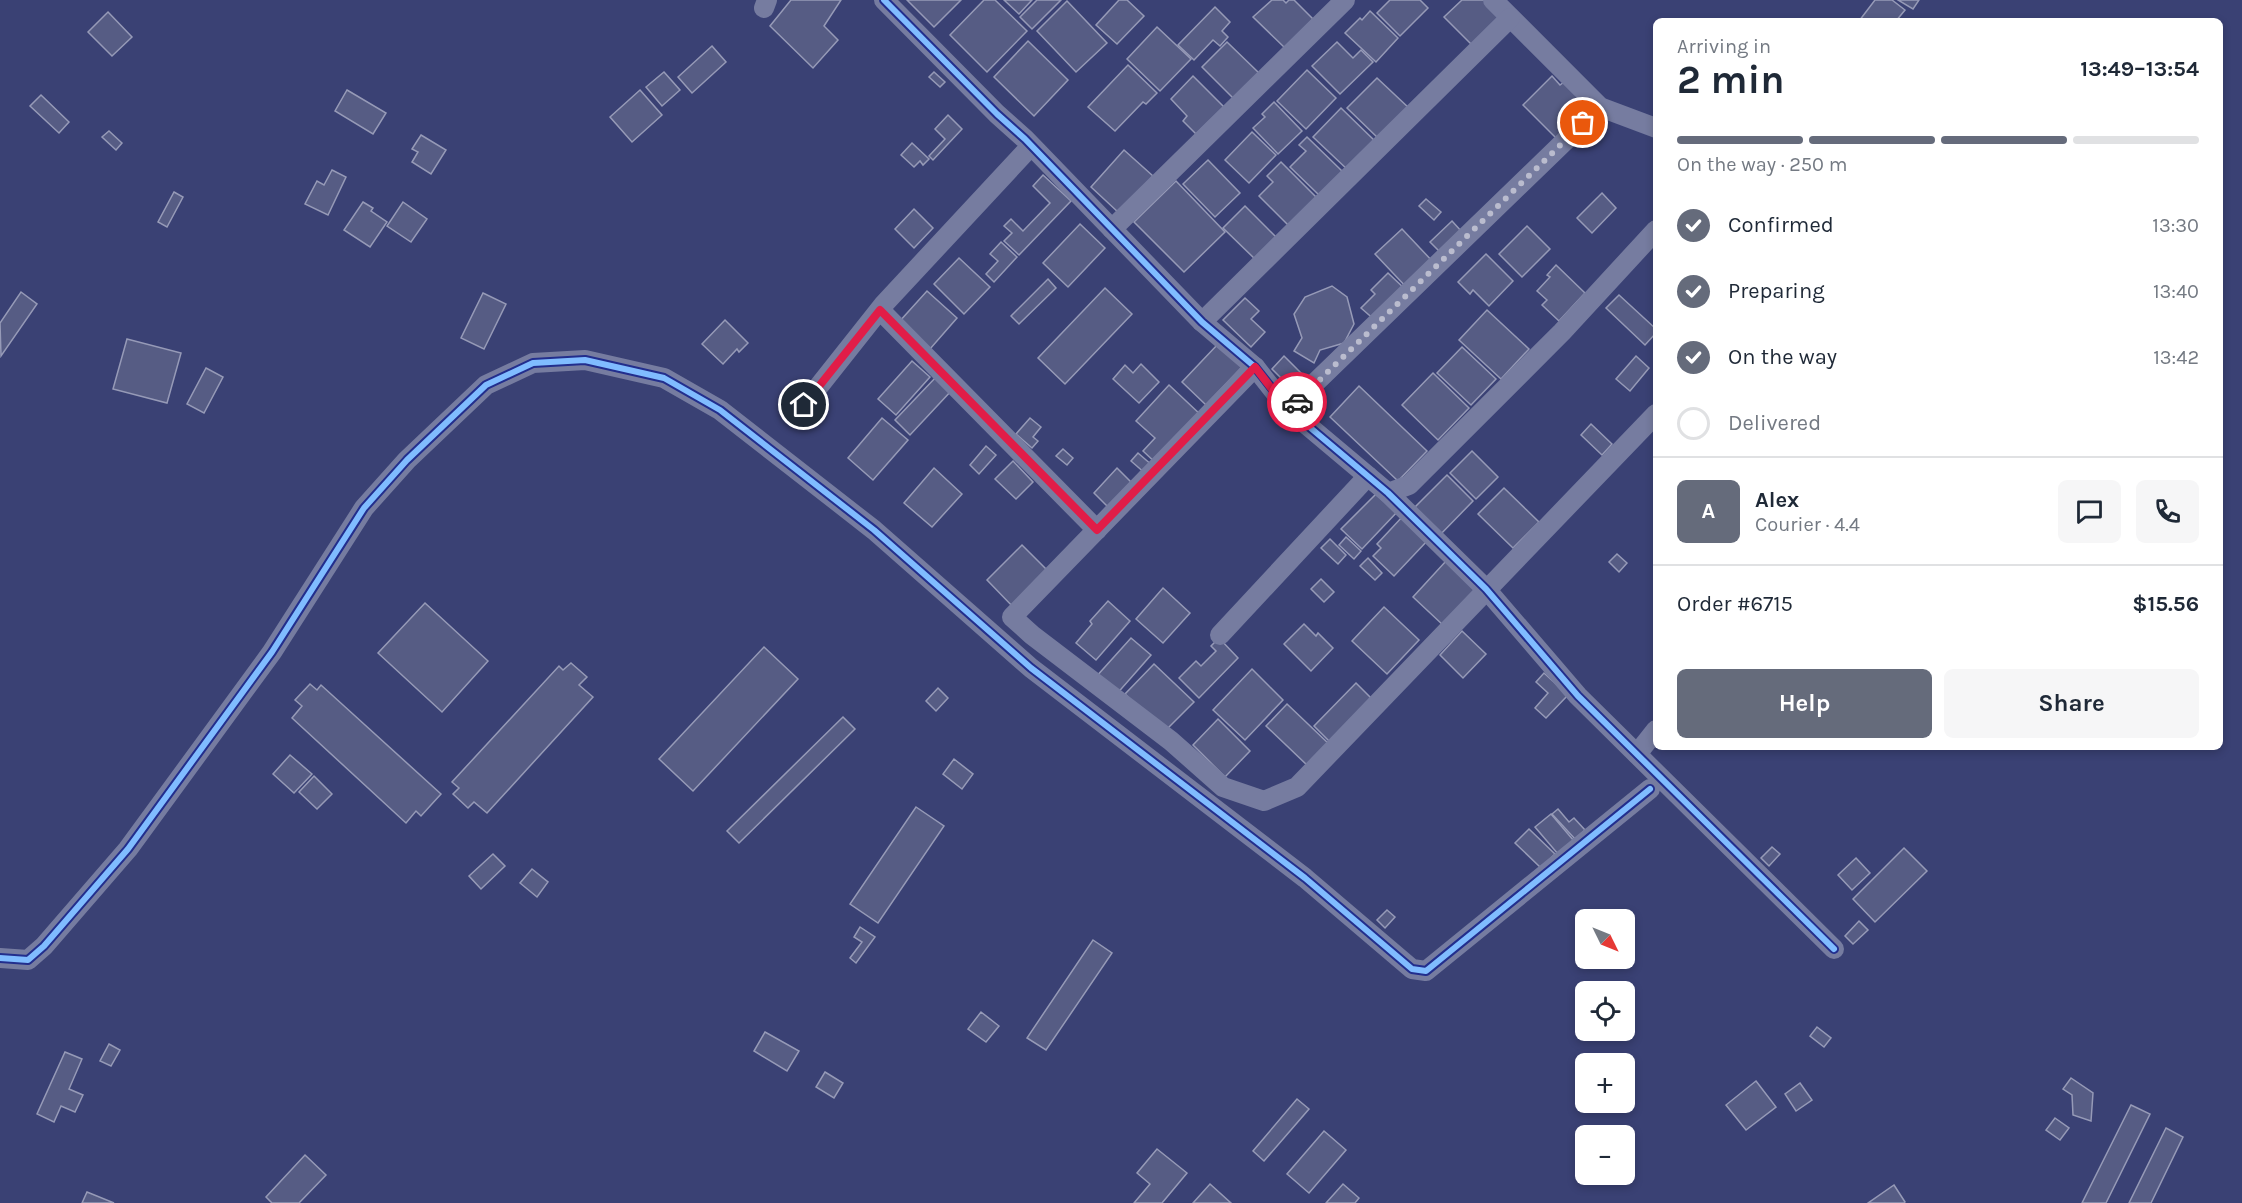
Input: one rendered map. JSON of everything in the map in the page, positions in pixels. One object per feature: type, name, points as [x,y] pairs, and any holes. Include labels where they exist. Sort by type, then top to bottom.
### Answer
[{"type":"street","points":[[884,0],[1031,146],[1202,322],[1255,367],[1288,410],[1388,493],[1486,590],[1578,696],[1834,949]]},
{"type":"street","points":[[1112,229],[1346,0]]},
{"type":"street","points":[[1493,0],[1599,107],[1653,127]]},
{"type":"street","points":[[1202,322],[1510,18]]},
{"type":"street","points":[[1288,410],[1599,107]]},
{"type":"street","points":[[804,405],[880,310],[1031,146]]},
{"type":"street","points":[[1388,493],[1409,485],[1562,332],[1653,233]]},
{"type":"street","points":[[880,310],[1097,530]]},
{"type":"street","points":[[0,958],[28,960],[44,946],[128,849],[272,652],[364,508],[407,460],[486,386],[533,363],[585,360],[664,378],[720,410],[874,530],[1031,668],[1305,878],[1412,969],[1426,971],[1650,789]]},
{"type":"street","points":[[1255,367],[1012,617],[1032,636],[1171,741],[1222,787],[1264,801],[1297,787],[1653,417]]},
{"type":"street","points":[[1220,635],[1368,476]]},
{"type":"street","points":[[1637,754],[1653,734]]},
{"type":"building","points":[[791,0],[841,0],[824,26],[838,40],[813,68],[770,26]]},
{"type":"building","points":[[907,0],[961,0],[934,27]]},
{"type":"building","points":[[984,0],[995,0],[1027,31],[987,72],[950,35]]},
{"type":"building","points":[[1004,0],[1032,0],[1019,14]]},
{"type":"building","points":[[1037,0],[1061,0],[1032,29],[1020,17]]},
{"type":"building","points":[[1119,0],[1127,0],[1144,16],[1117,44],[1096,25]]},
{"type":"building","points":[[1272,0],[1283,0],[1286,3],[1294,0],[1313,19],[1285,48],[1253,17]]},
{"type":"building","points":[[1390,0],[1420,0],[1428,8],[1400,36],[1377,13]]},
{"type":"building","points":[[1462,0],[1488,0],[1502,15],[1472,45],[1444,17]]},
{"type":"building","points":[[1875,0],[1892,0],[1905,10],[1898,18],[1861,18]]},
{"type":"building","points":[[1898,0],[1919,0],[1913,9]]},
{"type":"building","points":[[1067,1],[1107,43],[1076,72],[1037,31]]},
{"type":"building","points":[[1215,7],[1230,22],[1222,31],[1228,37],[1220,46],[1213,40],[1194,60],[1178,45]]},
{"type":"building","points":[[1370,11],[1398,38],[1376,62],[1345,33]]},
{"type":"building","points":[[108,12],[132,37],[112,56],[88,32]]},
{"type":"building","points":[[1157,27],[1191,59],[1160,91],[1127,59]]},
{"type":"building","points":[[1028,41],[1068,80],[1034,116],[994,77]]},
{"type":"building","points":[[1227,42],[1259,73],[1234,99],[1202,67]]},
{"type":"building","points":[[1337,42],[1353,58],[1361,50],[1373,62],[1340,94],[1312,66]]},
{"type":"building","points":[[712,46],[726,62],[692,93],[678,77]]},
{"type":"building","points":[[1128,65],[1157,93],[1146,104],[1143,102],[1115,131],[1088,107]]},
{"type":"building","points":[[1307,70],[1336,98],[1306,129],[1277,101]]},
{"type":"building","points":[[664,72],[680,90],[662,106],[646,87]]},
{"type":"building","points":[[934,72],[945,82],[940,87],[929,77]]},
{"type":"building","points":[[1193,76],[1224,107],[1196,134],[1183,121],[1187,116],[1171,99]]},
{"type":"building","points":[[1552,76],[1560,85],[1564,82],[1588,106],[1556,138],[1523,105]]},
{"type":"building","points":[[1377,78],[1410,109],[1380,140],[1347,108]]},
{"type":"building","points":[[347,90],[386,113],[373,134],[335,111]]},
{"type":"building","points":[[640,90],[662,115],[632,142],[610,117]]},
{"type":"building","points":[[41,95],[69,122],[59,133],[30,106]]},
{"type":"building","points":[[1274,102],[1302,131],[1278,154],[1253,128],[1265,117],[1262,114]]},
{"type":"building","points":[[1341,108],[1377,143],[1349,171],[1313,137]]},
{"type":"building","points":[[948,115],[962,129],[933,160],[929,156],[945,139],[935,129]]},
{"type":"building","points":[[109,131],[122,143],[116,150],[102,137]]},
{"type":"building","points":[[1252,132],[1276,155],[1249,183],[1225,160]]},
{"type":"building","points":[[421,135],[446,150],[431,174],[412,162],[418,152],[412,149]]},
{"type":"building","points":[[1307,137],[1343,172],[1319,195],[1290,167],[1306,151],[1299,145]]},
{"type":"building","points":[[912,143],[929,159],[923,165],[920,161],[914,167],[901,155]]},
{"type":"building","points":[[1124,150],[1153,176],[1119,213],[1091,187]]},
{"type":"building","points":[[1208,160],[1240,193],[1215,217],[1183,184]]},
{"type":"building","points":[[1281,162],[1317,198],[1289,226],[1259,196],[1273,182],[1267,176]]},
{"type":"building","points":[[332,170],[346,177],[328,215],[305,204],[317,181],[324,185]]},
{"type":"building","points":[[1043,175],[1071,201],[1019,255],[1004,241],[1012,233],[1004,226],[1011,219],[1023,231],[1050,203],[1033,186]]},
{"type":"building","points":[[1176,181],[1225,232],[1184,272],[1134,222]]},
{"type":"building","points":[[174,192],[183,197],[167,227],[158,222]]},
{"type":"building","points":[[1602,193],[1616,208],[1592,233],[1577,218]]},
{"type":"building","points":[[1426,199],[1441,212],[1434,220],[1419,206]]},
{"type":"building","points":[[363,202],[387,222],[370,247],[344,230]]},
{"type":"building","points":[[403,202],[427,219],[411,242],[387,226]]},
{"type":"building","points":[[1245,206],[1278,239],[1257,261],[1223,228]]},
{"type":"building","points":[[914,209],[933,228],[914,248],[895,229]]},
{"type":"building","points":[[1452,221],[1462,232],[1440,252],[1430,242]]},
{"type":"building","points":[[1080,224],[1105,248],[1068,287],[1043,263]]},
{"type":"building","points":[[1527,226],[1550,249],[1522,277],[1499,254]]},
{"type":"building","points":[[1402,229],[1435,264],[1408,289],[1375,254]]},
{"type":"building","points":[[1001,242],[1017,257],[994,282],[986,274],[998,261],[990,254]]},
{"type":"building","points":[[1486,254],[1513,281],[1489,306],[1473,290],[1470,294],[1458,282]]},
{"type":"building","points":[[959,258],[990,287],[964,314],[934,284]]},
{"type":"building","points":[[1556,265],[1585,293],[1559,321],[1542,305],[1547,300],[1537,291],[1550,277],[1547,275]]},
{"type":"building","points":[[1388,273],[1406,290],[1376,321],[1361,308],[1375,294],[1371,290]]},
{"type":"building","points":[[1048,279],[1056,288],[1019,324],[1011,316]]},
{"type":"building","points":[[1332,286],[1347,297],[1354,324],[1344,343],[1320,350],[1314,363],[1294,351],[1302,338],[1294,314],[1305,297]]},
{"type":"building","points":[[1105,288],[1132,314],[1065,384],[1038,358]]},
{"type":"building","points":[[927,291],[957,318],[930,349],[899,322]]},
{"type":"building","points":[[21,292],[37,304],[1,356],[0,323]]},
{"type":"building","points":[[483,293],[506,304],[484,349],[461,338]]},
{"type":"building","points":[[1619,295],[1653,326],[1653,336],[1645,345],[1606,308]]},
{"type":"building","points":[[1245,298],[1259,311],[1251,319],[1265,332],[1251,347],[1223,320]]},
{"type":"building","points":[[1487,310],[1529,349],[1501,379],[1459,340]]},
{"type":"building","points":[[725,320],[748,343],[739,352],[737,349],[723,364],[702,344]]},
{"type":"building","points":[[127,339],[181,353],[167,403],[113,389]]},
{"type":"building","points":[[1218,344],[1242,367],[1206,405],[1182,382]]},
{"type":"building","points":[[1462,347],[1496,379],[1471,405],[1437,373]]},
{"type":"building","points":[[1284,356],[1310,382],[1297,394],[1272,369]]},
{"type":"building","points":[[1636,356],[1649,368],[1630,391],[1616,379]]},
{"type":"building","points":[[912,361],[930,377],[896,415],[878,399]]},
{"type":"building","points":[[1141,364],[1159,382],[1139,403],[1113,379],[1125,365],[1133,373]]},
{"type":"building","points":[[206,368],[223,377],[204,413],[187,404]]},
{"type":"building","points":[[1433,373],[1469,408],[1438,440],[1402,405]]},
{"type":"building","points":[[937,376],[952,390],[910,435],[895,420]]},
{"type":"building","points":[[1169,385],[1202,416],[1158,465],[1143,451],[1155,438],[1136,421]]},
{"type":"building","points":[[1359,386],[1427,451],[1398,481],[1330,417]]},
{"type":"building","points":[[882,418],[908,440],[873,480],[848,458]]},
{"type":"building","points":[[1030,418],[1041,427],[1033,437],[1038,441],[1032,448],[1016,434]]},
{"type":"building","points":[[1591,424],[1612,444],[1602,455],[1581,435]]},
{"type":"building","points":[[986,446],[996,455],[979,474],[970,465]]},
{"type":"building","points":[[1063,449],[1073,458],[1067,465],[1056,456]]},
{"type":"building","points":[[1472,451],[1498,477],[1476,499],[1450,473]]},
{"type":"building","points":[[1138,453],[1153,466],[1146,474],[1131,461]]},
{"type":"building","points":[[1013,461],[1033,482],[1016,499],[995,479]]},
{"type":"building","points":[[934,468],[962,494],[932,527],[904,503]]},
{"type":"building","points":[[1117,468],[1131,482],[1108,507],[1094,493]]},
{"type":"building","points":[[1447,475],[1473,501],[1438,537],[1411,511]]},
{"type":"building","points":[[1504,488],[1539,522],[1513,548],[1478,514]]},
{"type":"building","points":[[1378,492],[1398,511],[1362,549],[1341,529]]},
{"type":"building","points":[[1403,516],[1428,540],[1394,576],[1373,556],[1381,548],[1377,544]]},
{"type":"building","points":[[1346,537],[1361,551],[1354,559],[1339,545]]},
{"type":"building","points":[[1330,539],[1346,555],[1338,564],[1321,548]]},
{"type":"building","points":[[1022,545],[1051,574],[1016,610],[987,580]]},
{"type":"building","points":[[1617,554],[1627,563],[1619,572],[1609,562]]},
{"type":"building","points":[[1368,558],[1382,573],[1375,580],[1360,566]]},
{"type":"building","points":[[1446,561],[1477,590],[1444,626],[1413,597]]},
{"type":"building","points":[[1321,579],[1334,592],[1324,602],[1311,589]]},
{"type":"building","points":[[1163,588],[1190,613],[1163,643],[1136,619]]},
{"type":"building","points":[[1108,601],[1130,621],[1096,660],[1076,643],[1092,624],[1090,621]]},
{"type":"building","points":[[425,603],[488,661],[442,712],[378,653]]},
{"type":"building","points":[[1384,607],[1419,640],[1387,674],[1352,641]]},
{"type":"building","points":[[1304,624],[1316,636],[1318,633],[1333,648],[1311,671],[1284,644]]},
{"type":"building","points":[[1462,631],[1486,654],[1463,678],[1440,655]]},
{"type":"building","points":[[1131,638],[1151,655],[1115,696],[1095,678]]},
{"type":"building","points":[[1219,638],[1238,658],[1199,698],[1179,678],[1196,661],[1201,666],[1216,651],[1211,646]]},
{"type":"building","points":[[764,647],[798,679],[693,791],[659,759]]},
{"type":"building","points":[[571,663],[587,677],[579,685],[593,697],[487,813],[474,802],[468,808],[453,794],[459,788],[452,782],[559,666],[563,670]]},
{"type":"building","points":[[1154,664],[1194,702],[1164,732],[1125,694]]},
{"type":"building","points":[[1252,669],[1283,700],[1245,740],[1213,710]]},
{"type":"building","points":[[1544,673],[1568,695],[1546,718],[1535,708],[1548,693],[1536,682]]},
{"type":"building","points":[[1356,683],[1372,699],[1330,742],[1314,726]]},
{"type":"building","points":[[310,684],[317,690],[321,685],[441,794],[421,816],[416,811],[406,823],[292,718],[302,706],[295,700]]},
{"type":"building","points":[[938,688],[948,698],[936,711],[926,701]]},
{"type":"building","points":[[1287,704],[1329,744],[1308,766],[1266,726]]},
{"type":"building","points":[[843,717],[855,729],[739,843],[727,831]]},
{"type":"building","points":[[1218,719],[1250,751],[1225,777],[1193,745]]},
{"type":"building","points":[[290,755],[312,774],[294,793],[273,774]]},
{"type":"building","points":[[954,759],[973,774],[962,789],[943,774]]},
{"type":"building","points":[[314,776],[332,794],[317,809],[299,792]]},
{"type":"building","points":[[916,807],[944,826],[878,923],[850,904]]},
{"type":"building","points":[[1558,809],[1569,822],[1574,818],[1585,830],[1575,839],[1552,814]]},
{"type":"building","points":[[1551,814],[1574,841],[1558,854],[1535,827]]},
{"type":"building","points":[[1529,829],[1555,854],[1541,868],[1515,843]]},
{"type":"building","points":[[1772,847],[1780,854],[1769,866],[1761,858]]},
{"type":"building","points":[[1904,848],[1927,871],[1875,922],[1853,899]]},
{"type":"building","points":[[493,854],[505,866],[481,889],[469,876]]},
{"type":"building","points":[[1856,858],[1870,873],[1852,890],[1838,875]]},
{"type":"building","points":[[532,869],[548,882],[537,897],[520,883]]},
{"type":"building","points":[[1387,910],[1395,917],[1385,928],[1377,920]]},
{"type":"building","points":[[1859,921],[1868,930],[1853,944],[1845,936]]},
{"type":"building","points":[[860,927],[875,937],[856,963],[850,958],[862,942],[854,937]]},
{"type":"building","points":[[1093,940],[1112,953],[1046,1050],[1027,1038]]},
{"type":"building","points":[[981,1012],[999,1026],[986,1042],[968,1029]]},
{"type":"building","points":[[1817,1027],[1831,1038],[1824,1047],[1810,1036]]},
{"type":"building","points":[[765,1032],[799,1051],[787,1071],[754,1051]]},
{"type":"building","points":[[109,1044],[120,1050],[111,1066],[100,1061]]},
{"type":"building","points":[[65,1052],[82,1059],[69,1089],[83,1095],[75,1112],[61,1106],[54,1122],[37,1114]]},
{"type":"building","points":[[825,1072],[843,1083],[834,1098],[816,1087]]},
{"type":"building","points":[[2071,1078],[2093,1093],[2091,1121],[2073,1115],[2072,1095],[2063,1089]]},
{"type":"building","points":[[1756,1081],[1776,1107],[1746,1130],[1726,1105]]},
{"type":"building","points":[[1800,1083],[1812,1100],[1796,1111],[1785,1094]]},
{"type":"building","points":[[1297,1099],[1309,1109],[1264,1161],[1253,1151]]},
{"type":"building","points":[[2131,1105],[2150,1114],[2106,1203],[2082,1203]]},
{"type":"building","points":[[2055,1118],[2069,1128],[2060,1140],[2046,1130]]},
{"type":"building","points":[[2166,1128],[2183,1137],[2151,1203],[2129,1203]]},
{"type":"building","points":[[1324,1131],[1346,1150],[1309,1193],[1287,1174]]},
{"type":"building","points":[[1157,1149],[1187,1173],[1162,1203],[1134,1203],[1150,1184],[1137,1173]]},
{"type":"building","points":[[305,1155],[326,1175],[299,1203],[272,1203],[266,1197]]},
{"type":"building","points":[[1210,1184],[1231,1203],[1193,1203]]},
{"type":"building","points":[[1343,1184],[1359,1198],[1355,1203],[1326,1203]]},
{"type":"building","points":[[1894,1185],[1904,1203],[1868,1203]]},
{"type":"building","points":[[87,1192],[114,1203],[82,1203]]},
{"type":"cycle path","points":[[884,0],[997,114],[1025,139],[1202,322],[1255,367],[1288,409],[1388,493],[1486,589],[1578,696],[1834,949]]},
{"type":"cycle path","points":[[0,958],[28,960],[44,946],[128,849],[272,652],[364,508],[407,460],[486,385],[533,363],[585,360],[664,378],[720,410],[874,530],[1031,668],[1305,878],[1412,969],[1426,971],[1650,789]]},
{"type":"way so far","points":[[1297,402],[1583,123]]},
{"type":"route","points":[[804,405],[880,310],[1097,530],[1255,367],[1288,410],[1297,402]]}]
